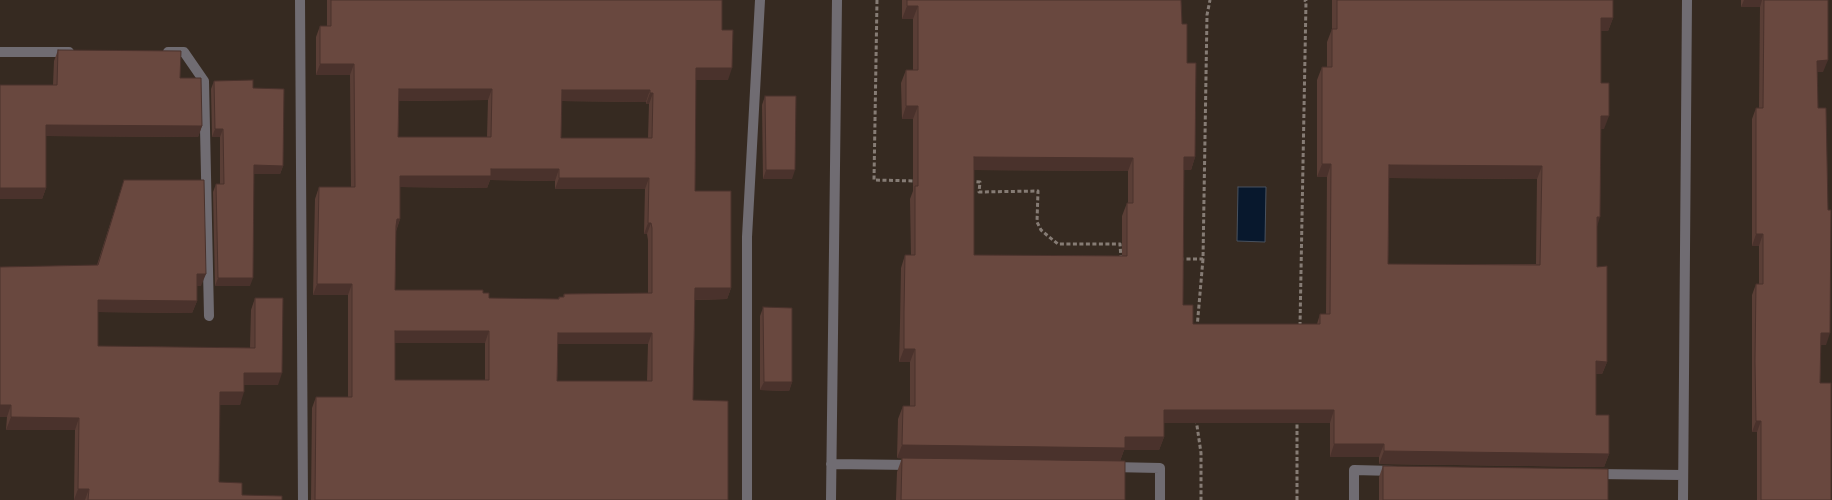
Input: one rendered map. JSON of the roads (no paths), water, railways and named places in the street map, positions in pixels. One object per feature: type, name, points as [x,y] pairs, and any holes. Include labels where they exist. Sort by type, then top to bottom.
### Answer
[{"type":"lane","points":[[300,0],[303,500]]},
{"type":"lane","points":[[747,500],[747,237],[760,0]]},
{"type":"lane","points":[[830,500],[837,0]]},
{"type":"lane","points":[[1683,500],[1687,0]]},
{"type":"lane","points":[[0,52],[78,52]]},
{"type":"lane","points":[[155,52],[184,52],[204,81],[209,316]]},
{"type":"lane","points":[[831,464],[921,465]]},
{"type":"lane","points":[[1100,467],[1160,468],[1160,500]]},
{"type":"lane","points":[[1354,500],[1354,470],[1404,471]]},
{"type":"lane","points":[[1583,474],[1683,475]]},
{"type":"water","points":[[1238,187],[1266,187],[1265,242],[1237,241]]}]
